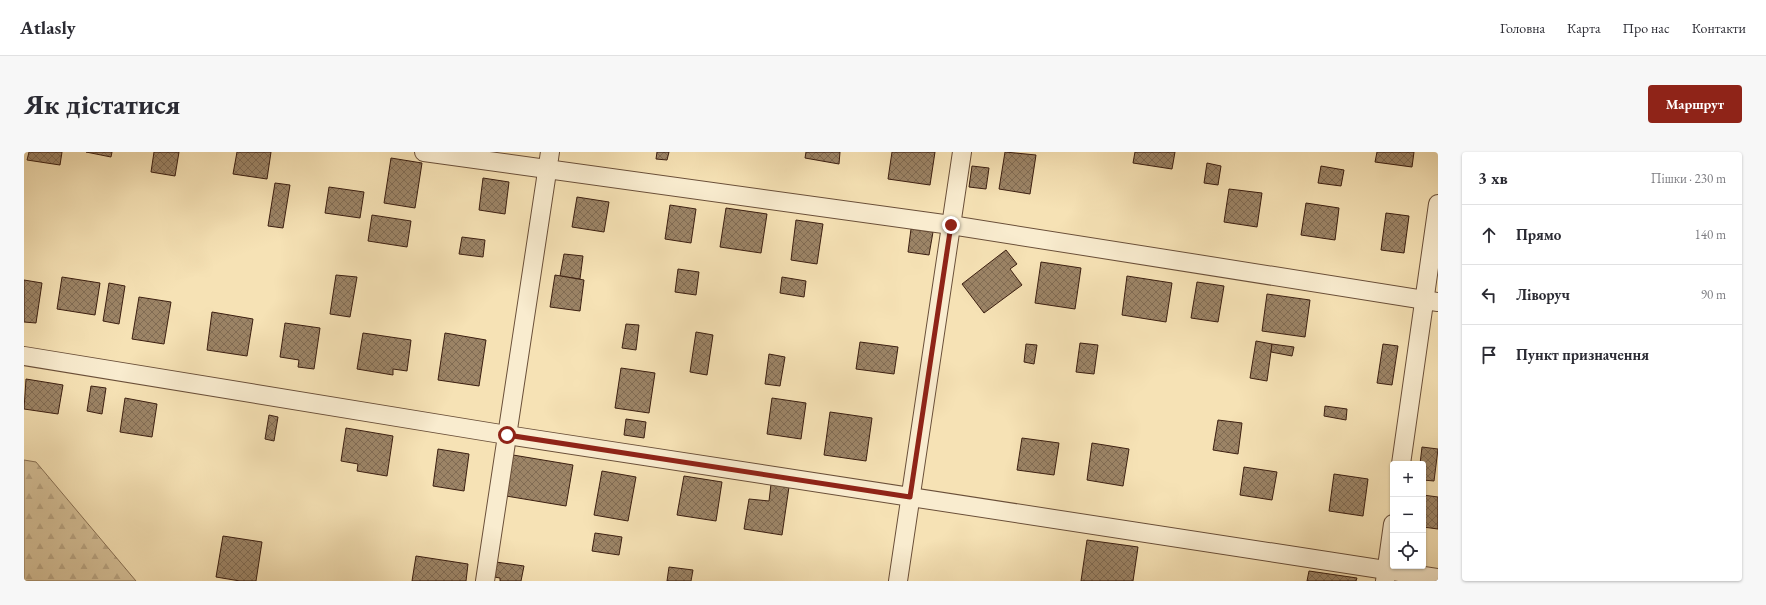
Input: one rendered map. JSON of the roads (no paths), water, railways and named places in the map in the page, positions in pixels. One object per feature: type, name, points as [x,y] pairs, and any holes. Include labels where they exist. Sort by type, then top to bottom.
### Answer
[{"type":"street","points":[[424,152],[951,225],[1431,301]]},
{"type":"street","points":[[485,581],[550,152]]},
{"type":"street","points":[[898,581],[962,152]]},
{"type":"street","points":[[1402,461],[1431,301],[1438,204]]},
{"type":"street","points":[[24,356],[507,435],[910,497],[1386,576],[1438,578]]},
{"type":"street","points":[[1386,576],[1392,533]]}]
